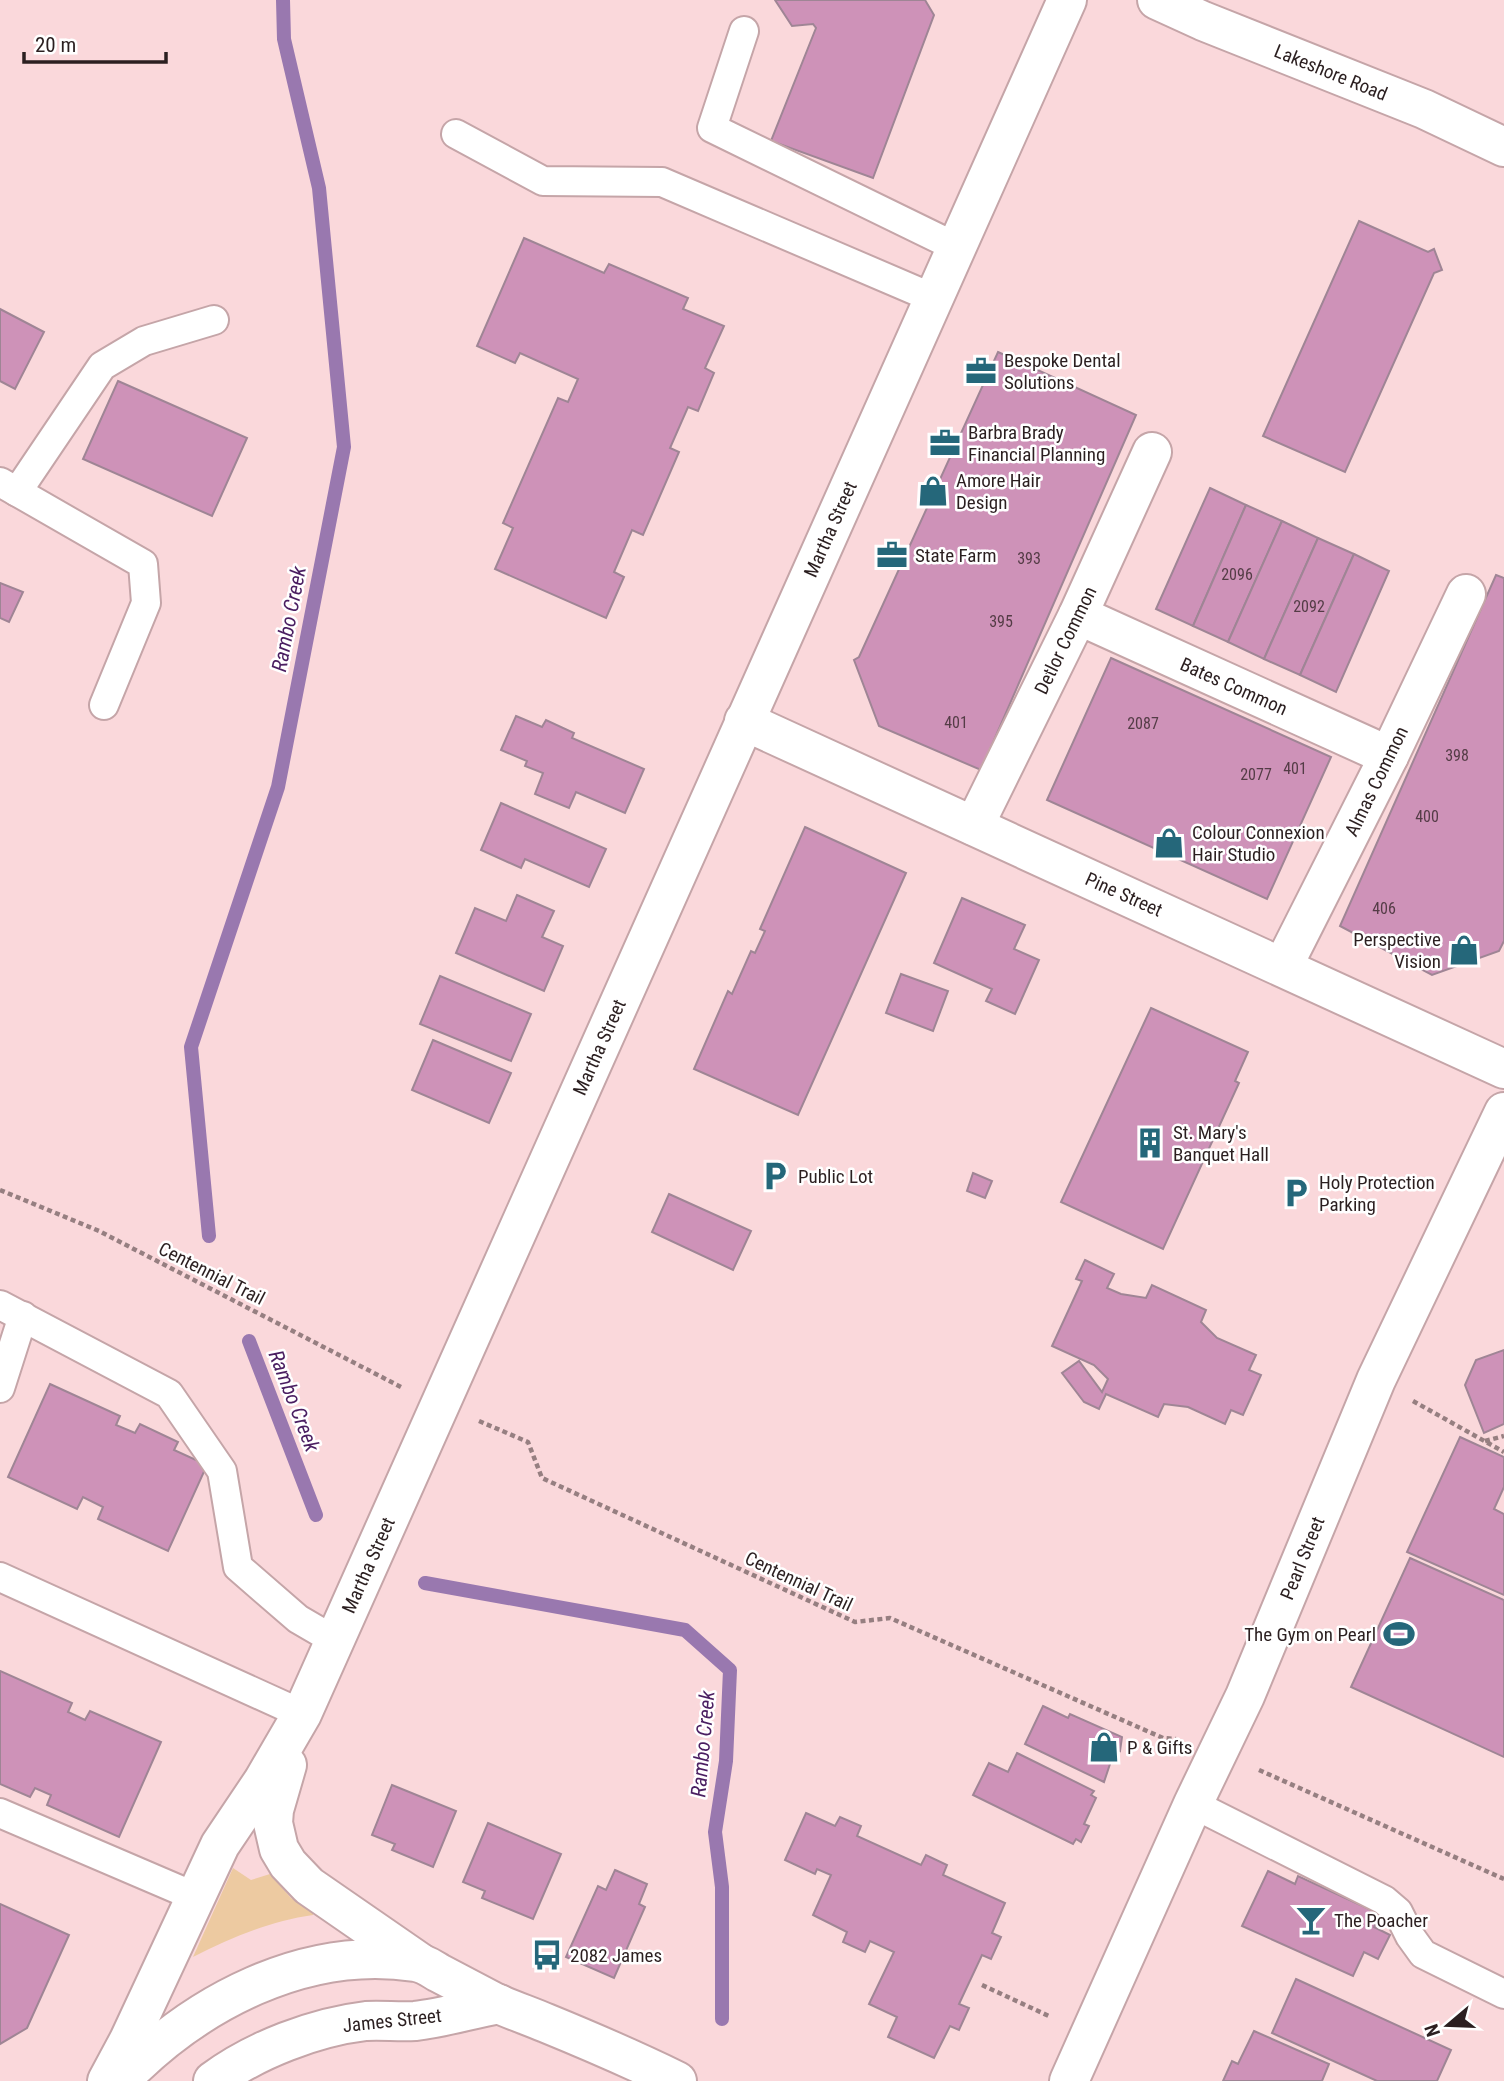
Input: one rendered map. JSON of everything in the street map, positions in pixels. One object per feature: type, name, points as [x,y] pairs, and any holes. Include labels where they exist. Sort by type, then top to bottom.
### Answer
[{"type":"street","name":"Martha Street","points":[[107,2081],[129,2040],[220,1845],[263,1781],[302,1714],[1066,0]]},
{"type":"street","name":"Lakeshore Road","points":[[1157,0],[1424,109],[1504,148]]},
{"type":"street","name":"Detlor Common","points":[[974,826],[1078,615],[1152,452]]},
{"type":"street","name":"Almas Common","points":[[1283,966],[1389,757],[1466,594]]},
{"type":"street","name":"Bates Common","points":[[1078,615],[1389,757]]},
{"type":"street","name":"Pine Street","points":[[744,721],[1504,1069]]},
{"type":"street","name":"Pearl Street","points":[[1069,2081],[1193,1804],[1245,1696],[1376,1380],[1504,1112]]},
{"type":"street","points":[[302,1714],[274,1810],[273,1823],[279,1849],[288,1864],[309,1885],[419,1962]]},
{"type":"street","name":"James Street","points":[[120,2081],[177,2029],[219,2002],[250,1987],[324,1964],[380,1959],[419,1962],[499,2004],[677,2081]]},
{"type":"street","name":"James Street","points":[[213,2081],[274,2047],[330,2028],[368,2021],[415,2021],[499,2004]]},
{"type":"lane","points":[[744,30],[712,128],[956,247]]},
{"type":"lane","points":[[456,134],[543,181],[662,182],[933,298]]},
{"type":"lane","points":[[104,705],[146,603],[142,564],[9,487],[102,366],[144,341],[214,320]]},
{"type":"lane","points":[[0,1388],[12,1310],[169,1394],[222,1471],[238,1567],[298,1619],[342,1624]]},
{"type":"lane","points":[[0,1577],[302,1714]]},
{"type":"lane","points":[[1193,1804],[1384,1900],[1398,1912],[1423,1954],[1504,1994]]},
{"type":"lane","points":[[0,1814],[196,1897]]},
{"type":"path","name":"Centennial Trail","points":[[0,1189],[99,1231],[407,1390]]},
{"type":"path","points":[[1376,1380],[1504,1452]]},
{"type":"path","name":"Centennial Trail","points":[[472,1419],[528,1442],[542,1478],[855,1622],[890,1618],[1163,1738],[1188,1739]]},
{"type":"path","points":[[1485,1441],[1504,1436]]},
{"type":"path","points":[[1256,1769],[1504,1879]]},
{"type":"path","points":[[982,1985],[1090,2035]]},
{"type":"shaded area","points":[[233,1868],[251,1880],[270,1874],[291,1898],[313,1911],[313,1915],[281,1921],[251,1931],[193,1957]]},
{"type":"building","points":[[775,0],[925,0],[934,15],[873,178],[771,141],[816,28],[813,24],[792,26]]},
{"type":"building","points":[[1359,221],[1428,252],[1434,249],[1442,270],[1434,273],[1345,472],[1263,436]]},
{"type":"building","points":[[524,238],[604,273],[609,264],[688,298],[683,309],[724,326],[705,368],[714,373],[698,411],[688,407],[670,448],[679,452],[643,535],[632,530],[614,572],[624,577],[606,618],[495,569],[513,528],[503,523],[558,398],[568,402],[578,379],[520,353],[515,363],[477,346]]},
{"type":"building","points":[[0,309],[44,332],[15,389],[0,381]]},
{"type":"building","points":[[998,352],[1136,415],[981,770],[879,726],[854,660],[859,657]]},
{"type":"building","points":[[118,381],[247,438],[212,516],[83,459]]},
{"type":"building","points":[[1210,488],[1246,505],[1193,626],[1156,609]]},
{"type":"building","points":[[1246,505],[1282,521],[1228,642],[1193,626]]},
{"type":"building","points":[[1282,521],[1318,538],[1264,659],[1228,642]]},
{"type":"building","points":[[1318,538],[1354,554],[1300,675],[1264,659]]},
{"type":"building","points":[[1354,554],[1389,571],[1336,692],[1300,675]]},
{"type":"building","points":[[1496,575],[1504,578],[1504,941],[1499,951],[1432,975],[1340,926]]},
{"type":"building","points":[[0,583],[23,592],[9,622],[0,618]]},
{"type":"building","points":[[1111,658],[1331,757],[1267,899],[1047,800]]},
{"type":"building","points":[[516,716],[542,727],[546,720],[574,733],[572,738],[644,769],[625,813],[576,792],[569,808],[535,794],[543,773],[525,766],[527,761],[501,750]]},
{"type":"building","points":[[501,803],[606,849],[589,887],[525,859],[521,868],[481,850]]},
{"type":"building","points":[[805,827],[906,873],[798,1115],[694,1069],[728,991],[732,994],[751,951],[755,953],[765,931],[760,929]]},
{"type":"building","points":[[517,895],[554,911],[542,937],[563,946],[544,991],[456,953],[475,908],[506,921]]},
{"type":"building","points":[[962,898],[1025,925],[1014,949],[1039,960],[1015,1014],[986,1001],[992,989],[934,963]]},
{"type":"building","points":[[901,974],[948,991],[933,1031],[886,1013]]},
{"type":"building","points":[[440,976],[531,1014],[511,1061],[420,1024]]},
{"type":"building","name":"St. Mary's Banquet Hall","points":[[1151,1008],[1248,1052],[1235,1081],[1239,1083],[1163,1249],[1061,1202]]},
{"type":"building","points":[[433,1040],[511,1073],[489,1123],[412,1090]]},
{"type":"building","points":[[973,1173],[992,1181],[985,1198],[967,1191]]},
{"type":"building","points":[[669,1194],[751,1231],[733,1270],[652,1232]]},
{"type":"building","points":[[1085,1260],[1114,1274],[1107,1288],[1121,1294],[1146,1298],[1152,1285],[1206,1310],[1201,1322],[1217,1338],[1256,1355],[1249,1370],[1261,1375],[1243,1415],[1231,1410],[1225,1424],[1188,1407],[1164,1404],[1158,1417],[1106,1394],[1099,1409],[1084,1402],[1062,1373],[1079,1361],[1102,1392],[1108,1379],[1094,1365],[1052,1346],[1082,1281],[1076,1279]]},
{"type":"building","points":[[1504,1350],[1504,1424],[1484,1433],[1465,1385],[1476,1360]]},
{"type":"building","points":[[50,1384],[120,1416],[116,1425],[135,1433],[140,1424],[178,1442],[174,1450],[207,1465],[168,1551],[98,1519],[103,1507],[83,1497],[77,1509],[8,1477]]},
{"type":"building","points":[[1460,1437],[1504,1457],[1504,1487],[1494,1509],[1504,1514],[1504,1595],[1407,1552]]},
{"type":"building","points":[[1410,1558],[1504,1600],[1504,1757],[1351,1687]]},
{"type":"building","points":[[0,1671],[72,1703],[68,1712],[85,1720],[90,1711],[161,1742],[119,1837],[47,1805],[51,1795],[35,1788],[30,1797],[0,1784]]},
{"type":"building","points":[[1043,1706],[1068,1718],[1070,1714],[1122,1737],[1120,1751],[1115,1749],[1104,1782],[1025,1744]]},
{"type":"building","points":[[1017,1753],[1094,1791],[1091,1795],[1096,1798],[1084,1824],[1089,1826],[1081,1842],[1076,1839],[1073,1844],[973,1795],[989,1763],[1008,1772]]},
{"type":"building","points":[[392,1785],[456,1811],[433,1867],[392,1850],[395,1844],[372,1835]]},
{"type":"building","points":[[806,1813],[835,1826],[840,1817],[861,1826],[857,1836],[921,1865],[926,1855],[947,1865],[943,1875],[1005,1903],[992,1933],[1001,1937],[991,1959],[982,1955],[959,2004],[969,2008],[959,2030],[950,2026],[934,2058],[888,2037],[897,2017],[869,2004],[894,1952],[870,1941],[865,1952],[843,1942],[847,1932],[813,1915],[831,1875],[817,1869],[815,1874],[785,1860]]},
{"type":"building","points":[[488,1823],[561,1854],[533,1919],[482,1898],[485,1891],[463,1882]]},
{"type":"building","points":[[615,1870],[647,1884],[639,1904],[645,1907],[614,1978],[566,1957],[598,1886],[606,1890]]},
{"type":"building","name":"The Poacher","points":[[1268,1871],[1295,1884],[1298,1876],[1380,1914],[1374,1927],[1390,1935],[1378,1959],[1364,1952],[1353,1976],[1242,1926]]},
{"type":"building","points":[[0,1904],[69,1935],[27,2028],[0,2044]]},
{"type":"building","points":[[1296,1979],[1451,2050],[1437,2081],[1377,2081],[1272,2033]]},
{"type":"building","points":[[1254,2031],[1329,2064],[1322,2081],[1223,2081],[1232,2061],[1238,2064]]},
{"type":"waterway","name":"Rambo Creek","points":[[209,1236],[191,1047],[278,787],[344,447],[319,188],[284,39],[283,0]]},
{"type":"waterway","name":"Rambo Creek","points":[[249,1341],[316,1515]]},
{"type":"waterway","name":"Rambo Creek","points":[[425,1583],[685,1630],[730,1670],[726,1761],[715,1832],[722,1887],[722,2019]]},
{"type":"place","name":"Bespoke Dental Solutions","points":[[981,371]]},
{"type":"place","name":"Barbra Brady Financial Planning","points":[[945,443]]},
{"type":"place","name":"Amore Hair Design","points":[[933,491]]},
{"type":"place","name":"State Farm","points":[[892,555]]},
{"type":"place","name":"Colour Connexion Hair Studio","points":[[1169,843]]},
{"type":"place","name":"Perspective Vision","points":[[1464,950]]},
{"type":"place","name":"St. Mary's Banquet Hall","points":[[1150,1143]]},
{"type":"place","name":"Public Lot","points":[[775,1176]]},
{"type":"place","name":"Holy Protection Parking","points":[[1296,1193]]},
{"type":"place","name":"The Gym on Pearl","points":[[1399,1634]]},
{"type":"place","name":"P & Gifts","points":[[1104,1747]]},
{"type":"place","name":"The Poacher","points":[[1311,1920]]},
{"type":"place","name":"2082 James","points":[[547,1955]]}]
